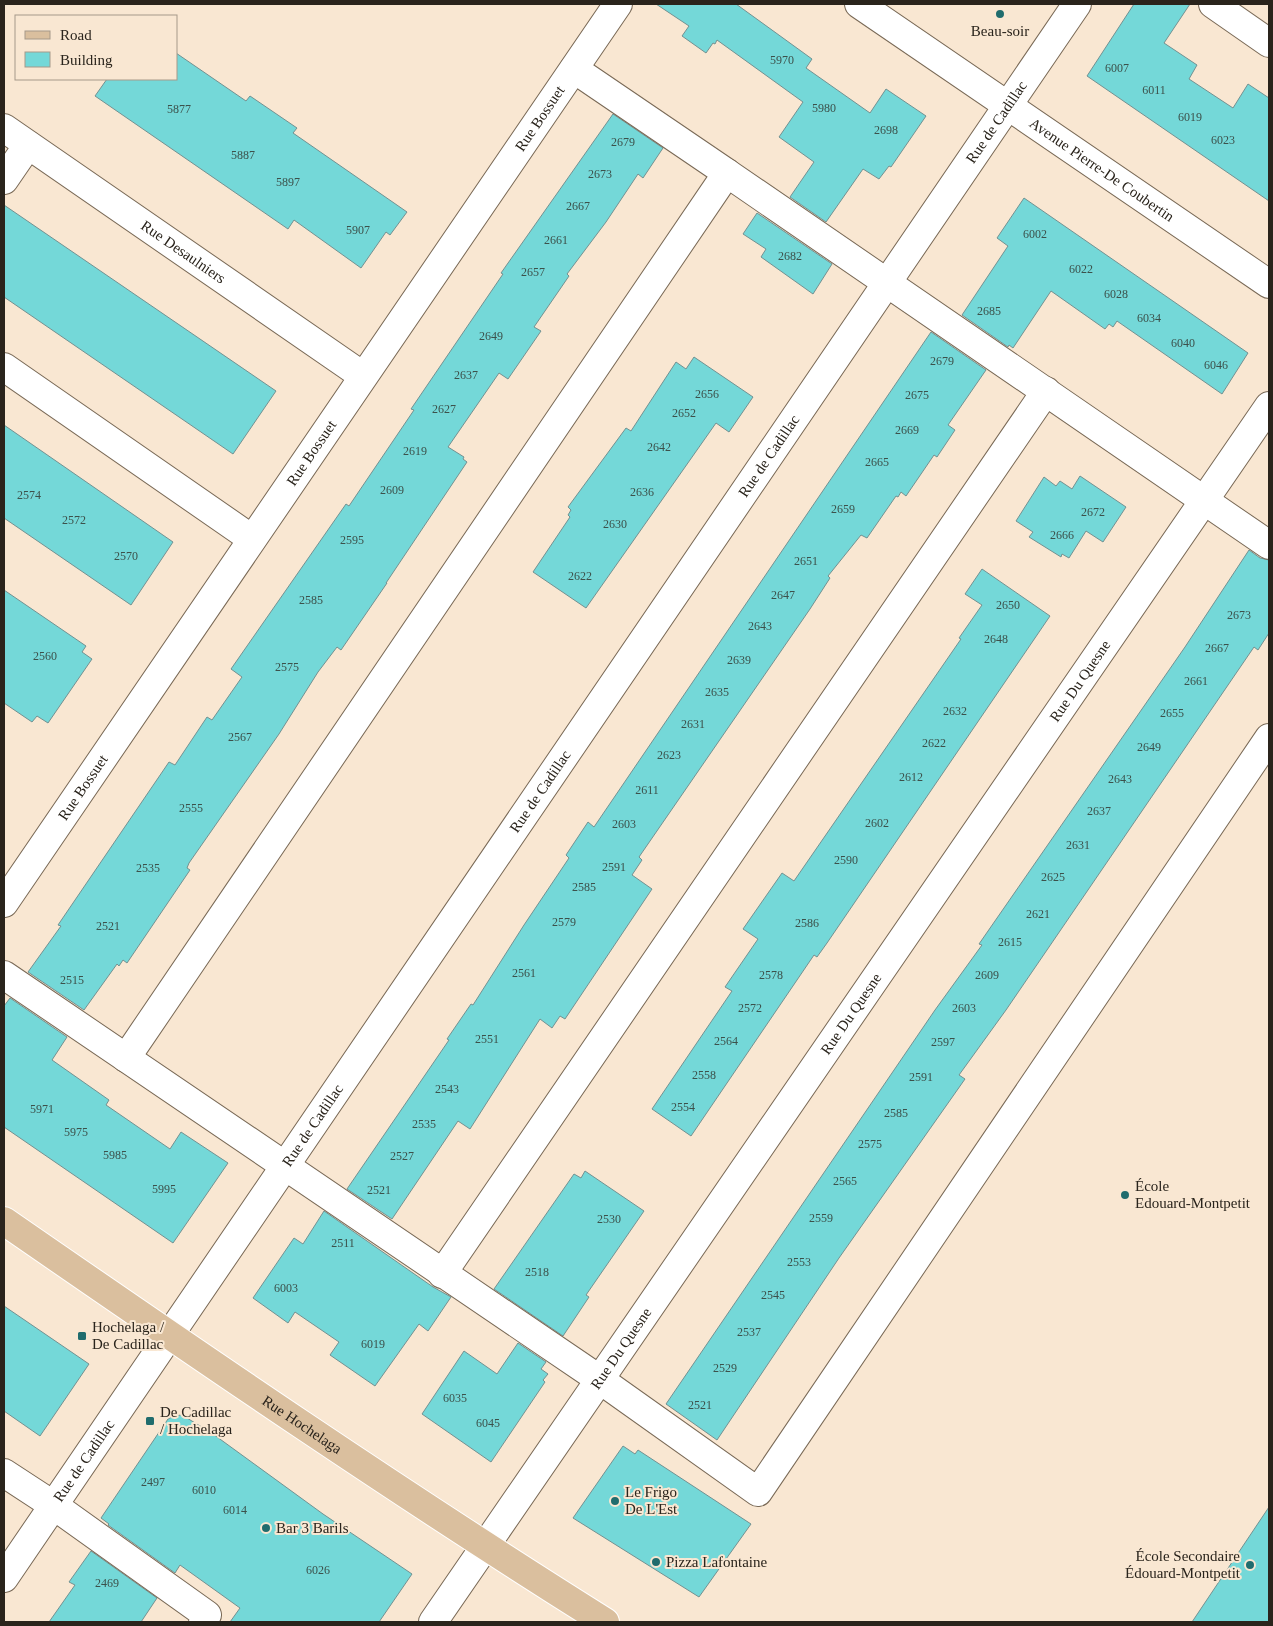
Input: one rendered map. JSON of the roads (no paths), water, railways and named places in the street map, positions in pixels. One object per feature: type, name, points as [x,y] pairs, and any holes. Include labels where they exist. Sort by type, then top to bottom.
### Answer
[{"type":"main road","name":"Rue Hochelaga","points":[[4,1221],[485,1546],[605,1622]]},
{"type":"street","name":"Rue Bossuet","points":[[4,902],[618,4]]},
{"type":"street","name":"Avenue Pierre-De Coubertin","points":[[859,4],[1269,284]]},
{"type":"street","name":"Rue de Cadillac","points":[[4,1578],[1078,4]]},
{"type":"street","points":[[1212,4],[1269,43]]},
{"type":"street","points":[[574,69],[1269,545]]},
{"type":"street","name":"Rue Desaulniers","points":[[4,128],[363,376]]},
{"type":"street","points":[[4,180],[28,145]]},
{"type":"street","points":[[126,1058],[727,173]]},
{"type":"street","points":[[4,367],[252,539]]},
{"type":"street","points":[[442,1274],[1046,391]]},
{"type":"street","name":"Rue Du Quesne","points":[[433,1622],[1269,406]]},
{"type":"street","points":[[4,975],[442,1274],[600,1379],[758,1492],[1269,738]]},
{"type":"street","points":[[4,1473],[53,1505],[208,1615],[203,1622]]},
{"type":"place","name":"Beau-soir","points":[[1000,14]]},
{"type":"place","name":"École Edouard-Montpetit","points":[[1125,1195]]},
{"type":"place","name":"Hochelaga / De Cadillac","points":[[82,1336]]},
{"type":"place","name":"De Cadillac / Hochelaga","points":[[150,1421]]},
{"type":"place","name":"Le Frigo De L'Est","points":[[615,1501]]},
{"type":"place","name":"Bar 3 Barils","points":[[266,1528]]},
{"type":"place","name":"Pizza Lafontaine","points":[[656,1562]]},
{"type":"place","name":"École Secondaire Édouard-Montpetit","points":[[1250,1565]]}]
